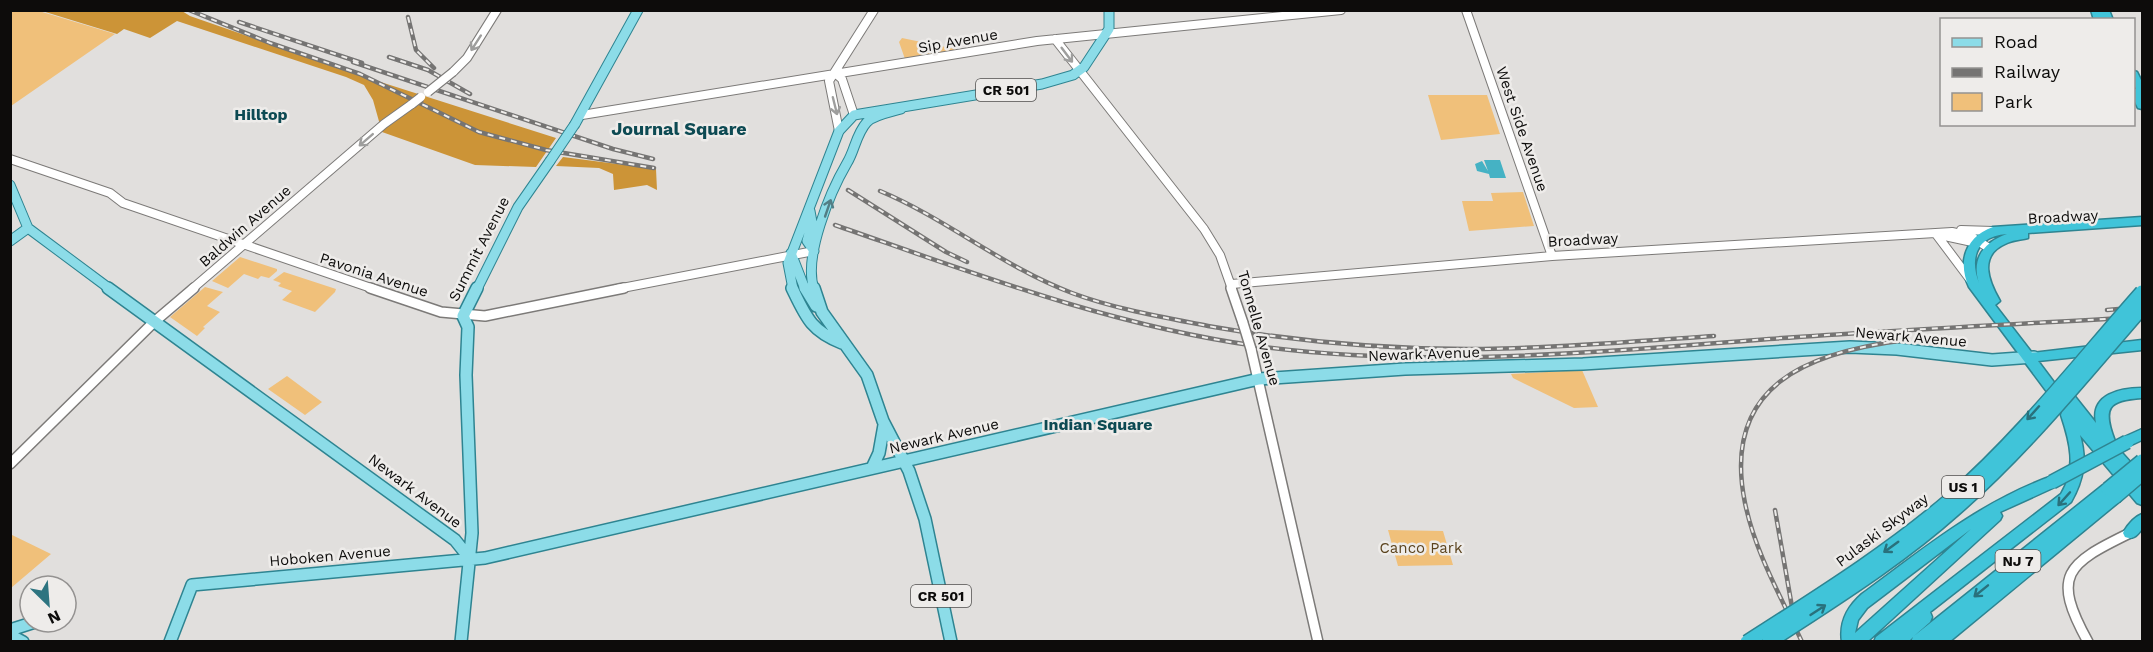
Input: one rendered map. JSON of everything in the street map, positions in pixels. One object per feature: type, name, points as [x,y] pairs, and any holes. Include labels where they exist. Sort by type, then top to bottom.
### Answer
[{"type":"highway","points":[[2135,78],[2142,92]]},
{"type":"highway","name":"Broadway","points":[[1994,231],[2142,221]]},
{"type":"highway","name":"Broadway","points":[[1989,248],[2013,236],[2142,228]]},
{"type":"highway","points":[[1994,231],[1977,242],[1968,261],[1974,285],[2117,458],[2139,490],[2142,506]]},
{"type":"highway","points":[[1989,248],[1982,264],[1984,284],[2063,405],[2139,490]]},
{"type":"highway","name":"Pulaski Skyway","points":[[1747,642],[1860,569],[1954,496],[1995,455],[2142,292]]},
{"type":"highway","name":"Pulaski Skyway","points":[[1769,642],[1889,562],[1954,511],[2004,461],[2142,308]]},
{"type":"highway","points":[[2032,357],[2142,345]]},
{"type":"highway","points":[[2117,349],[2142,353]]},
{"type":"highway","points":[[2117,458],[2101,421],[2103,405],[2107,399],[2119,394],[2142,393]]},
{"type":"highway","points":[[1881,642],[1925,633],[2015,540],[2062,502],[2075,484],[2079,455],[2063,405]]},
{"type":"highway","points":[[1849,642],[1851,618],[1861,604],[1945,539],[1999,506],[2052,482],[2142,434]]},
{"type":"highway","points":[[2111,493],[2142,461]]},
{"type":"highway","points":[[1897,642],[1925,633],[2111,493],[2142,474]]},
{"type":"highway","points":[[1856,642],[1985,524],[2022,497]]},
{"type":"highway","points":[[2136,531],[2142,520]]},
{"type":"main road","name":"Summit Avenue","points":[[460,642],[471,560],[468,327],[463,316],[518,207],[582,115],[638,10]]},
{"type":"main road","points":[[1079,71],[1090,60],[1107,34],[1109,10]]},
{"type":"main road","name":"CR 501","points":[[842,343],[822,335],[801,310],[790,278],[791,254],[839,131],[854,116],[1042,84],[1079,71]]},
{"type":"main road","name":"CR 501","points":[[901,109],[869,120],[864,125],[840,173],[814,251],[811,284],[822,312],[867,375],[884,424],[905,462],[925,519],[951,642]]},
{"type":"main road","points":[[840,173],[852,132],[854,116]]},
{"type":"main road","points":[[10,185],[28,228],[10,241]]},
{"type":"main road","points":[[810,210],[812,222],[807,241],[814,251]]},
{"type":"main road","name":"Newark Avenue","points":[[28,228],[455,540],[471,560],[1259,379],[1405,369],[1584,364],[1850,347],[1897,349],[1986,360],[2032,357]]},
{"type":"main road","points":[[791,254],[797,262],[805,293],[822,312]]},
{"type":"main road","points":[[873,468],[879,458],[879,445],[884,424]]},
{"type":"main road","name":"Hoboken Avenue","points":[[170,642],[192,585],[471,560]]},
{"type":"main road","points":[[10,632],[23,642]]},
{"type":"street","name":"Baldwin Avenue","points":[[10,464],[154,322],[384,124],[453,72],[467,58],[497,10]]},
{"type":"street","points":[[839,131],[828,81],[836,73],[874,10]]},
{"type":"street","name":"Sip Avenue","points":[[582,115],[1055,39],[1341,10]]},
{"type":"street","name":"West Side Avenue","points":[[1466,10],[1552,256]]},
{"type":"street","name":"Tonnelle Avenue","points":[[1055,39],[1191,212],[1220,255],[1244,322],[1259,379],[1318,642]]},
{"type":"street","points":[[836,73],[842,79],[854,116]]},
{"type":"street","name":"Pavonia Avenue","points":[[10,159],[110,193],[123,203],[243,246],[441,312],[463,316],[485,316],[814,251]]},
{"type":"street","points":[[1955,230],[1994,231]]},
{"type":"street","name":"Broadway","points":[[1232,284],[1552,256],[1936,234],[1955,230],[1989,248]]},
{"type":"street","points":[[1936,234],[1974,285]]},
{"type":"street","name":"Broadway","points":[[1936,234],[1977,242]]},
{"type":"street","points":[[2088,642],[2069,603],[2066,585],[2069,575],[2083,556],[2136,531]]},
{"type":"green space","points":[[11,10],[39,11],[115,34],[11,106]]},
{"type":"green space","points":[[902,38],[955,49],[955,51],[905,59],[899,42]]},
{"type":"green space","points":[[1428,95],[1487,95],[1500,134],[1441,140]]},
{"type":"green space","points":[[1523,192],[1534,226],[1469,231],[1462,201],[1493,201],[1491,193]]},
{"type":"green space","points":[[240,257],[277,269],[277,271],[269,278],[261,276],[258,279],[244,274],[228,288],[212,281]]},
{"type":"green space","points":[[284,272],[336,289],[335,292],[315,312],[282,300],[292,291],[278,286],[281,283],[273,280]]},
{"type":"green space","points":[[205,287],[223,292],[207,306],[220,312],[203,327],[205,328],[197,336],[170,317]]},
{"type":"green space","points":[[1582,370],[1598,407],[1574,408],[1513,378],[1511,374]]},
{"type":"green space","points":[[287,376],[322,402],[305,415],[268,389]]},
{"type":"green space","name":"Canco Park","points":[[1388,530],[1443,531],[1453,565],[1398,566]]},
{"type":"green space","points":[[10,534],[51,554],[27,574],[18,574],[18,582],[10,588]]},
{"type":"shaded area","points":[[42,11],[182,11],[190,16],[368,78],[556,138],[536,167],[475,165],[382,132],[373,100],[364,85],[346,77],[177,21],[150,38],[124,29],[117,34]]},
{"type":"shaded area","points":[[563,157],[656,169],[657,190],[647,185],[614,190],[613,174],[599,168],[556,166]]},
{"type":"water","points":[[1484,160],[1500,160],[1506,178],[1490,178],[1489,174],[1477,171],[1475,164],[1482,161],[1488,171]]},
{"type":"railway","points":[[189,10],[270,43],[360,74],[479,132],[546,150],[654,168]]},
{"type":"railway","points":[[408,17],[416,50],[434,68]]},
{"type":"railway","points":[[239,22],[362,63]]},
{"type":"railway","points":[[389,57],[428,70],[470,94]]},
{"type":"railway","points":[[353,62],[613,149],[653,159]]},
{"type":"railway","points":[[848,190],[946,252],[967,262]]},
{"type":"railway","points":[[880,191],[929,215],[1022,270],[1072,293],[1122,308],[1208,326],[1345,344],[1449,349],[1541,347],[1714,336]]},
{"type":"railway","points":[[835,225],[991,279],[1096,312],[1203,337],[1321,353],[1385,356],[1513,356],[2142,317]]},
{"type":"railway","points":[[2107,310],[2142,307]]},
{"type":"railway","points":[[1802,642],[1769,574],[1749,521],[1741,463],[1746,429],[1760,403],[1780,382],[1806,366],[1836,354],[1906,340]]},
{"type":"railway","points":[[1775,510],[1792,607]]},
{"type":"district","name":"Hilltop","points":[[261,114]]},
{"type":"district","name":"Journal Square","points":[[679,128]]},
{"type":"district","name":"Indian Square","points":[[1098,424]]}]
